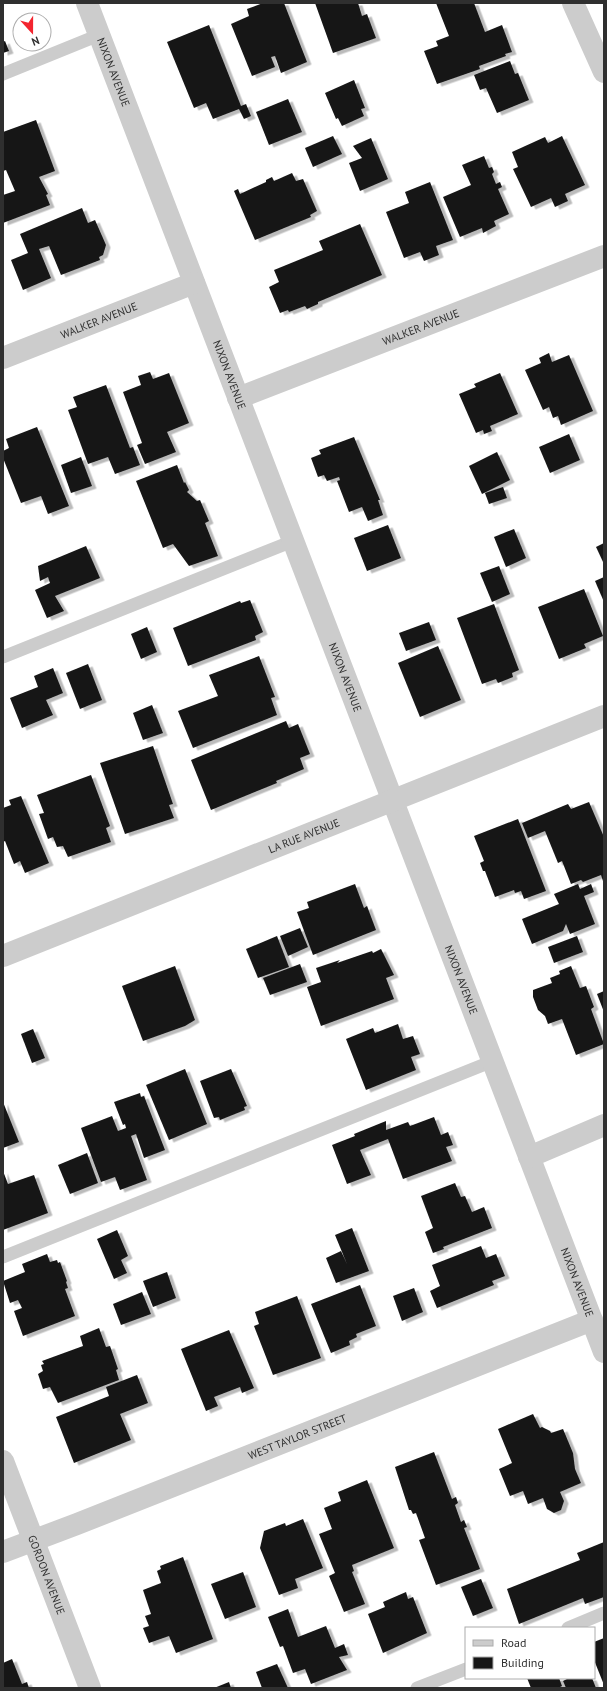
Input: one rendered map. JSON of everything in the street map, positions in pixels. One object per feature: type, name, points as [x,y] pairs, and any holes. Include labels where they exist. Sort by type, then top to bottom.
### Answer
[{"type":"street","name":"NIXON AVENUE","points":[[87,3],[604,1352]]},
{"type":"street","points":[[573,3],[604,72]]},
{"type":"street","name":"WALKER AVENUE","points":[[238,398],[604,256]]},
{"type":"street","name":"WALKER AVENUE","points":[[3,358],[194,283]]},
{"type":"street","name":"LA RUE AVENUE","points":[[3,956],[604,716]]},
{"type":"street","points":[[529,1156],[604,1125]]},
{"type":"street","name":"WEST TAYLOR STREET","points":[[3,1552],[592,1320]]},
{"type":"street","name":"GORDON AVENUE","points":[[3,1461],[90,1688]]},
{"type":"lane","points":[[3,74],[99,35]]},
{"type":"lane","points":[[3,657],[293,541]]},
{"type":"lane","points":[[3,1257],[493,1062]]},
{"type":"lane","points":[[571,1627],[604,1614]]},
{"type":"lane","points":[[417,1688],[465,1669]]},
{"type":"building","points":[[263,3],[284,3],[307,62],[281,73],[275,56],[271,57],[275,67],[252,76],[231,24],[249,16],[247,9]]},
{"type":"building","points":[[315,3],[358,3],[362,16],[367,14],[376,38],[333,53]]},
{"type":"building","points":[[436,3],[474,3],[485,32],[502,25],[512,52],[505,54],[506,56],[479,66],[480,69],[437,84],[424,51],[438,46],[436,41],[449,36]]},
{"type":"building","points":[[209,25],[241,106],[246,104],[251,116],[244,119],[239,109],[213,119],[206,103],[194,108],[167,42]]},
{"type":"building","points":[[5,41],[9,51],[3,53],[3,42]]},
{"type":"building","points":[[510,61],[515,74],[518,73],[529,100],[497,113],[486,88],[480,90],[474,75]]},
{"type":"building","points":[[354,80],[365,108],[361,109],[364,116],[342,126],[338,118],[336,119],[325,93]]},
{"type":"building","points":[[288,99],[302,132],[269,145],[256,112]]},
{"type":"building","points":[[36,120],[55,171],[39,177],[48,194],[46,195],[50,205],[3,223],[3,195],[15,191],[6,170],[3,171],[3,132]]},
{"type":"building","points":[[333,136],[342,154],[313,167],[305,148]]},
{"type":"building","points":[[562,136],[585,185],[565,194],[568,201],[555,207],[551,198],[531,207],[513,169],[518,167],[512,152],[545,137],[548,143]]},
{"type":"building","points":[[371,138],[388,179],[360,191],[349,163],[362,158],[353,146]]},
{"type":"building","points":[[484,156],[489,168],[492,167],[494,172],[492,174],[496,184],[500,182],[502,187],[498,189],[509,214],[494,221],[496,226],[483,233],[482,228],[460,237],[443,197],[471,185],[462,165]]},
{"type":"building","points":[[292,173],[296,181],[303,179],[317,211],[310,215],[311,217],[255,240],[234,191],[238,189],[240,194],[266,182],[266,180],[272,177],[274,181]]},
{"type":"building","points":[[430,182],[453,240],[436,246],[439,255],[424,261],[420,252],[404,258],[386,212],[409,203],[405,192]]},
{"type":"building","points":[[82,208],[88,223],[95,220],[106,245],[103,255],[99,257],[100,260],[61,275],[49,246],[39,249],[51,278],[23,290],[11,260],[28,253],[20,234]]},
{"type":"building","points":[[360,224],[382,275],[318,302],[318,304],[307,309],[305,306],[289,312],[288,310],[280,313],[269,287],[279,282],[274,270],[323,250],[319,241]]},
{"type":"building","points":[[549,353],[552,362],[569,355],[593,411],[561,425],[558,416],[553,418],[549,407],[543,410],[525,370],[541,363],[539,358]]},
{"type":"building","points":[[150,372],[153,379],[169,373],[189,423],[167,432],[176,452],[145,464],[137,445],[142,443],[123,392],[141,385],[138,376]]},
{"type":"building","points":[[500,373],[518,414],[490,426],[492,431],[484,434],[483,430],[476,433],[459,394],[476,387],[474,384]]},
{"type":"building","points":[[106,385],[130,448],[133,447],[140,465],[115,474],[108,457],[88,464],[68,410],[77,407],[73,397]]},
{"type":"building","points":[[37,427],[69,506],[48,514],[41,496],[21,503],[3,458],[3,451],[9,448],[6,439]]},
{"type":"building","points":[[569,434],[580,460],[550,473],[539,447]]},
{"type":"building","points":[[354,437],[380,500],[378,500],[383,515],[368,521],[362,507],[349,512],[337,481],[340,480],[339,477],[327,481],[324,475],[318,477],[311,458],[321,454],[319,450]]},
{"type":"building","points":[[497,452],[510,480],[482,494],[469,466]]},
{"type":"building","points":[[81,457],[92,486],[71,493],[61,465]]},
{"type":"building","points":[[177,465],[184,483],[185,482],[189,490],[187,492],[197,501],[200,500],[209,521],[205,523],[218,556],[189,566],[173,544],[163,548],[136,481]]},
{"type":"building","points":[[503,487],[507,498],[489,504],[485,493]]},
{"type":"building","points":[[388,525],[401,558],[367,571],[354,538]]},
{"type":"building","points":[[514,529],[526,558],[506,567],[494,537]]},
{"type":"building","points":[[604,543],[604,564],[596,547]]},
{"type":"building","points":[[86,546],[100,578],[55,596],[64,611],[47,618],[35,590],[50,583],[48,577],[40,581],[38,566]]},
{"type":"building","points":[[499,566],[510,594],[492,602],[480,573]]},
{"type":"building","points":[[604,577],[604,602],[595,581]]},
{"type":"building","points":[[584,589],[603,636],[584,644],[586,648],[559,659],[538,607]]},
{"type":"building","points":[[250,600],[263,632],[255,636],[256,640],[188,666],[173,628],[240,601],[241,603]]},
{"type":"building","points":[[494,604],[519,670],[512,673],[513,677],[498,683],[496,679],[482,684],[457,618]]},
{"type":"building","points":[[429,622],[436,640],[406,651],[399,633]]},
{"type":"building","points":[[147,627],[157,652],[141,659],[131,634]]},
{"type":"building","points":[[438,646],[461,700],[420,717],[398,663]]},
{"type":"building","points":[[259,656],[275,697],[271,698],[277,715],[193,748],[178,711],[218,696],[209,675]]},
{"type":"building","points":[[88,664],[102,700],[80,709],[66,673]]},
{"type":"building","points":[[53,668],[63,693],[46,700],[53,715],[22,728],[10,698],[38,687],[34,676]]},
{"type":"building","points":[[152,705],[163,733],[143,740],[133,713]]},
{"type":"building","points":[[286,721],[289,728],[298,724],[310,754],[300,758],[304,769],[276,781],[277,783],[211,810],[191,760]]},
{"type":"building","points":[[153,746],[173,804],[169,805],[174,818],[125,834],[100,763]]},
{"type":"building","points":[[91,775],[110,826],[106,828],[111,842],[68,857],[63,846],[57,847],[53,837],[48,839],[39,814],[44,813],[37,795]]},
{"type":"building","points":[[21,796],[49,863],[25,873],[20,861],[14,864],[5,841],[3,842],[3,808],[11,805],[9,800]]},
{"type":"building","points":[[589,802],[604,837],[604,884],[601,875],[583,882],[581,880],[571,884],[562,861],[558,863],[545,831],[528,838],[522,823],[568,804],[571,809]]},
{"type":"building","points":[[518,819],[546,891],[524,899],[521,891],[515,893],[514,890],[495,897],[485,871],[483,871],[480,863],[484,861],[474,836]]},
{"type":"building","points":[[355,884],[364,908],[367,906],[376,930],[313,955],[297,912],[309,908],[307,902]]},
{"type":"building","points":[[578,884],[580,889],[591,884],[594,892],[584,896],[595,924],[570,934],[566,924],[563,931],[532,944],[522,919],[559,904],[554,894]]},
{"type":"building","points":[[300,928],[308,947],[288,956],[280,936]]},
{"type":"building","points":[[277,936],[289,967],[258,978],[246,949]]},
{"type":"building","points":[[577,936],[583,952],[554,963],[548,947]]},
{"type":"building","points":[[381,949],[394,975],[386,978],[394,999],[321,1026],[307,987],[321,982],[316,968],[340,960],[337,963],[372,951],[373,953]]},
{"type":"building","points":[[300,964],[307,982],[270,995],[263,978]]},
{"type":"building","points":[[175,966],[195,1020],[185,1026],[143,1041],[122,986]]},
{"type":"building","points":[[571,966],[580,988],[586,986],[594,1007],[591,1009],[604,1044],[576,1055],[562,1019],[548,1024],[545,1016],[538,1010],[533,997],[533,990],[552,983],[550,978],[560,974],[559,971]]},
{"type":"building","points":[[604,991],[604,1012],[597,994]]},
{"type":"building","points":[[398,1024],[403,1039],[413,1036],[420,1054],[411,1057],[416,1070],[366,1090],[346,1039],[373,1028],[375,1033]]},
{"type":"building","points":[[33,1029],[45,1058],[32,1063],[21,1034]]},
{"type":"building","points":[[185,1069],[207,1124],[169,1140],[146,1085]]},
{"type":"building","points":[[231,1069],[247,1106],[244,1107],[245,1110],[220,1120],[219,1117],[214,1118],[200,1081]]},
{"type":"building","points":[[140,1093],[141,1097],[144,1096],[165,1150],[144,1158],[136,1134],[131,1136],[147,1180],[120,1190],[115,1177],[101,1182],[81,1128],[112,1116],[118,1131],[126,1128],[125,1124],[123,1125],[114,1102]]},
{"type":"building","points":[[3,1102],[19,1142],[3,1148]]},
{"type":"building","points":[[434,1117],[441,1135],[448,1132],[453,1145],[446,1147],[452,1161],[403,1179],[388,1139],[360,1150],[371,1175],[347,1184],[332,1145],[386,1121],[386,1130],[408,1122],[410,1126]]},
{"type":"building","points":[[87,1153],[98,1183],[70,1194],[58,1165]]},
{"type":"building","points":[[3,1171],[8,1184],[34,1175],[48,1213],[3,1230]]},
{"type":"building","points":[[455,1183],[461,1197],[465,1196],[472,1212],[484,1207],[492,1228],[443,1247],[444,1249],[433,1253],[425,1232],[433,1228],[421,1196]]},
{"type":"building","points":[[352,1228],[369,1271],[336,1283],[326,1258],[341,1251],[347,1264],[335,1235]]},
{"type":"building","points":[[117,1230],[128,1256],[121,1260],[127,1273],[114,1279],[97,1239]]},
{"type":"building","points":[[481,1246],[486,1258],[496,1254],[505,1276],[492,1281],[494,1285],[437,1308],[430,1291],[440,1286],[432,1265]]},
{"type":"building","points":[[47,1254],[50,1262],[57,1260],[58,1263],[60,1262],[67,1281],[68,1288],[65,1289],[75,1316],[23,1336],[14,1311],[22,1308],[18,1300],[10,1303],[3,1281],[25,1272],[22,1264]]},
{"type":"building","points":[[167,1272],[176,1298],[153,1307],[143,1281]]},
{"type":"building","points":[[360,1285],[376,1326],[356,1334],[357,1337],[349,1341],[350,1345],[331,1353],[311,1304]]},
{"type":"building","points":[[414,1288],[423,1312],[402,1321],[393,1296]]},
{"type":"building","points":[[142,1292],[151,1314],[121,1325],[113,1304]]},
{"type":"building","points":[[297,1296],[321,1358],[273,1375],[254,1326],[259,1324],[255,1312]]},
{"type":"building","points":[[99,1328],[106,1347],[110,1346],[118,1369],[116,1370],[119,1380],[58,1403],[50,1387],[43,1389],[38,1374],[43,1371],[41,1365],[44,1364],[42,1361],[83,1346],[80,1336]]},
{"type":"building","points":[[229,1330],[254,1388],[242,1393],[240,1387],[214,1397],[218,1406],[206,1411],[181,1349]]},
{"type":"building","points":[[137,1375],[148,1403],[120,1414],[131,1440],[74,1463],[56,1417],[109,1396],[106,1387]]},
{"type":"building","points":[[533,1414],[540,1428],[542,1427],[551,1433],[563,1429],[573,1453],[575,1469],[581,1483],[560,1492],[564,1501],[561,1510],[554,1513],[547,1509],[543,1498],[528,1504],[523,1491],[510,1496],[499,1469],[512,1463],[498,1429]]},
{"type":"building","points":[[434,1452],[452,1499],[456,1497],[458,1503],[455,1505],[461,1522],[464,1520],[467,1527],[464,1528],[480,1569],[436,1585],[419,1540],[425,1538],[416,1513],[413,1514],[411,1510],[409,1510],[395,1467]]},
{"type":"building","points":[[367,1480],[394,1548],[352,1565],[354,1571],[352,1572],[365,1604],[344,1612],[329,1576],[335,1573],[319,1534],[332,1529],[324,1508],[341,1501],[338,1492]]},
{"type":"building","points":[[303,1519],[323,1568],[295,1579],[298,1588],[279,1595],[260,1548],[264,1531],[285,1523],[286,1526]]},
{"type":"building","points":[[604,1542],[604,1597],[585,1604],[583,1598],[519,1624],[507,1589],[580,1560],[577,1553]]},
{"type":"building","points":[[183,1557],[213,1639],[176,1653],[169,1636],[149,1643],[143,1628],[149,1626],[145,1616],[151,1614],[143,1590],[161,1583],[157,1571],[161,1569],[160,1566]]},
{"type":"building","points":[[243,1572],[256,1607],[225,1619],[211,1584]]},
{"type":"building","points":[[481,1579],[493,1608],[473,1616],[461,1587]]},
{"type":"building","points":[[406,1592],[408,1599],[413,1597],[427,1633],[383,1653],[368,1614],[385,1607],[383,1602]]},
{"type":"building","points":[[288,1609],[298,1637],[326,1626],[335,1648],[344,1644],[348,1655],[339,1657],[347,1670],[311,1684],[305,1669],[293,1673],[283,1646],[280,1647],[268,1617]]},
{"type":"building","points":[[604,1638],[604,1685],[595,1662],[595,1642]]},
{"type":"building","points":[[12,1659],[22,1684],[27,1682],[29,1688],[3,1688],[3,1663]]},
{"type":"building","points":[[277,1664],[288,1688],[262,1688],[256,1672]]},
{"type":"building","points":[[527,1679],[559,1679],[562,1686],[558,1688],[531,1688]]},
{"type":"building","points":[[567,1679],[592,1679],[596,1688],[566,1688],[563,1681]]},
{"type":"building","points":[[229,1682],[231,1688],[214,1688]]}]
